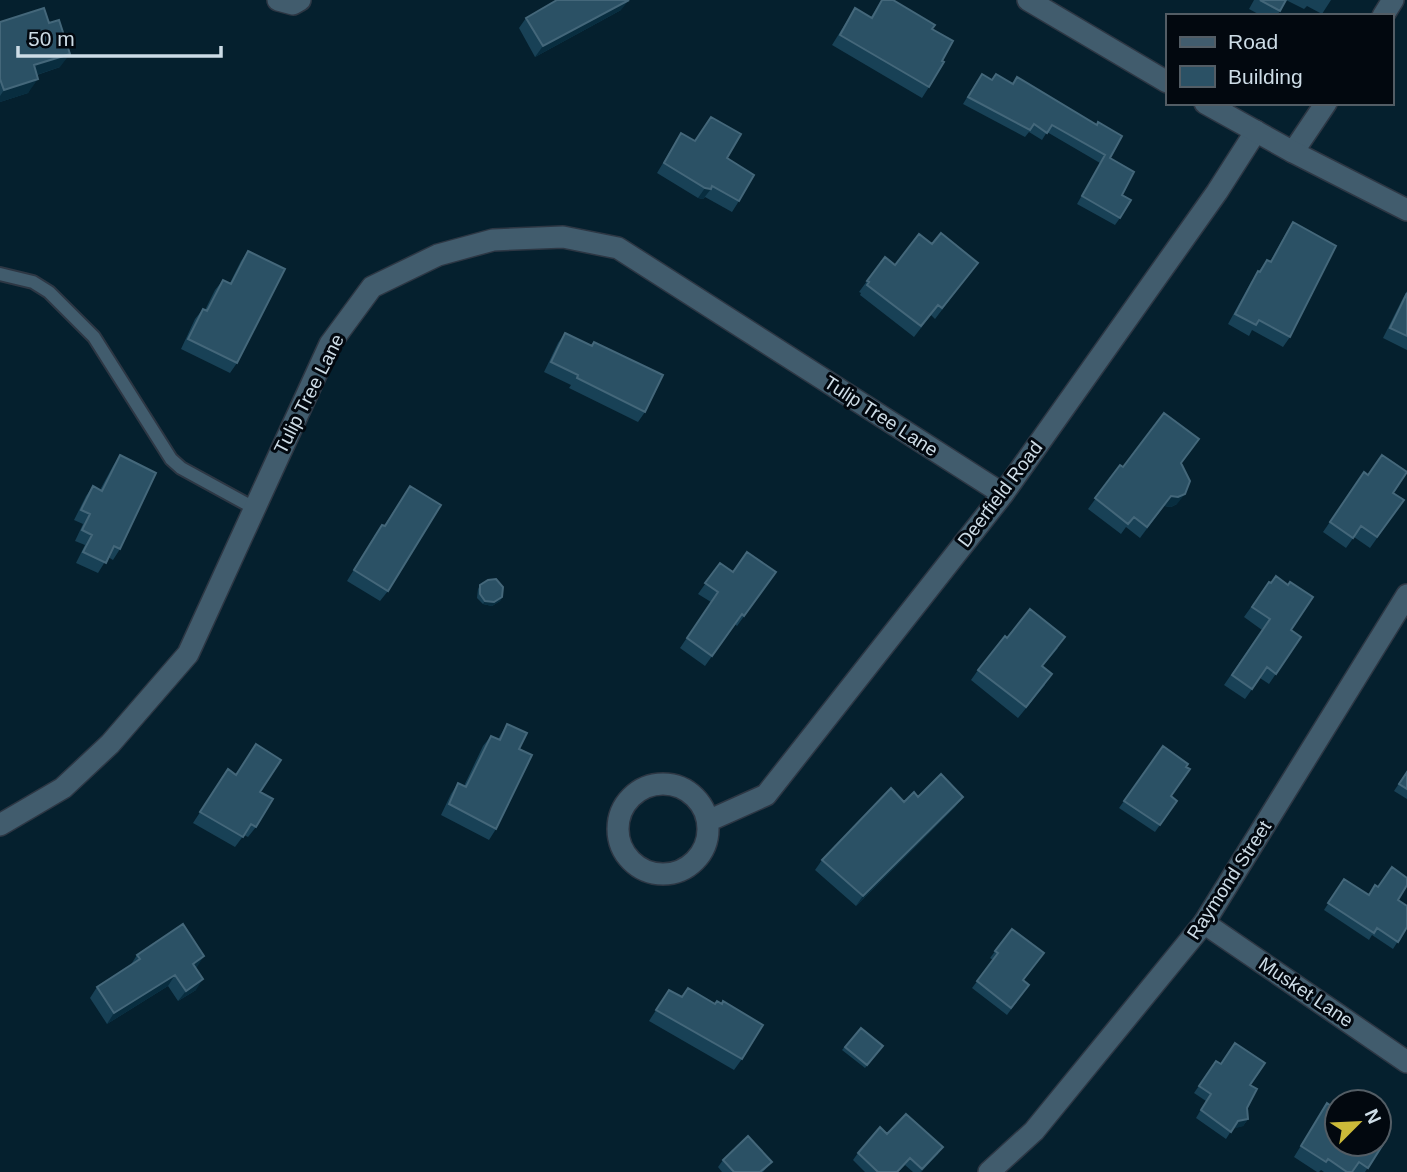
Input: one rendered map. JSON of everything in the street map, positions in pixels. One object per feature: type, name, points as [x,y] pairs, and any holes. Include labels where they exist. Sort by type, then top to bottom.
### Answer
[{"type":"street","points":[[278,0],[293,4],[300,0]]},
{"type":"street","points":[[1027,0],[1166,81]]},
{"type":"street","points":[[1209,105],[1407,210]]},
{"type":"street","points":[[1293,152],[1325,105]]},
{"type":"street","name":"Deerfield Road","points":[[708,821],[766,795],[1003,494],[1217,192],[1256,131]]},
{"type":"street","name":"Tulip Tree Lane","points":[[0,825],[63,789],[110,744],[188,654],[330,344],[372,287],[438,255],[493,240],[563,237],[618,248],[1003,494]]},
{"type":"street","name":"Raymond Street","points":[[989,1172],[1034,1131],[1204,923],[1407,595]]},
{"type":"street","points":[[655,784],[673,784],[690,792],[702,805],[708,821],[708,839],[701,856],[688,868],[671,874],[653,874],[637,867],[624,854],[618,837],[618,819],[625,803],[638,790],[655,784]]},
{"type":"street","name":"Musket Lane","points":[[1204,923],[1407,1062]]},
{"type":"lane","points":[[0,274],[33,282],[49,292],[94,337],[171,459],[187,472],[254,508]]},
{"type":"building","points":[[557,0],[629,0],[543,46],[526,18]]},
{"type":"building","points":[[882,0],[893,0],[935,25],[932,29],[953,41],[929,87],[840,35],[855,8],[872,18]]},
{"type":"building","points":[[1260,0],[1286,0],[1280,11]]},
{"type":"building","points":[[44,8],[49,23],[59,20],[70,54],[34,65],[38,79],[4,90],[0,79],[0,22]]},
{"type":"building","points":[[982,74],[992,80],[996,74],[1013,84],[1017,77],[1097,125],[1098,122],[1122,136],[1110,158],[1134,172],[1122,195],[1131,200],[1120,218],[1082,196],[1105,155],[1052,125],[1047,133],[1034,124],[1030,130],[968,97]]},
{"type":"building","points":[[711,117],[741,134],[727,158],[754,175],[739,201],[712,186],[711,189],[705,188],[664,163],[681,133],[695,141]]},
{"type":"building","points":[[1293,222],[1336,246],[1290,337],[1259,320],[1256,325],[1235,314],[1258,271],[1260,272],[1267,260],[1271,262]]},
{"type":"building","points":[[941,233],[978,263],[942,308],[938,305],[921,326],[867,285],[867,281],[885,257],[895,265],[919,234],[932,244]]},
{"type":"building","points":[[248,251],[285,269],[237,363],[188,339],[203,309],[207,311],[223,280],[231,284]]},
{"type":"building","points":[[1407,293],[1407,336],[1390,328]]},
{"type":"building","points":[[565,333],[592,346],[594,342],[663,375],[645,412],[551,362]]},
{"type":"building","points":[[1164,413],[1199,439],[1181,463],[1190,481],[1185,494],[1171,496],[1147,527],[1134,517],[1128,524],[1095,498],[1120,465],[1123,467]]},
{"type":"building","points":[[120,455],[156,473],[120,549],[114,546],[106,563],[83,552],[92,535],[82,530],[90,514],[81,510],[93,486],[102,491]]},
{"type":"building","points":[[1382,455],[1407,472],[1393,493],[1404,500],[1377,537],[1361,526],[1353,538],[1330,522],[1364,472],[1368,475]]},
{"type":"building","points":[[410,486],[441,505],[388,591],[354,570]]},
{"type":"building","points":[[747,552],[776,572],[712,656],[687,638],[718,592],[705,583],[720,563],[733,572]]},
{"type":"building","points":[[1276,576],[1313,597],[1291,630],[1301,637],[1276,674],[1267,667],[1252,689],[1232,675],[1270,619],[1252,607]]},
{"type":"building","points":[[496,579],[503,587],[502,597],[494,602],[485,601],[480,594],[480,585]]},
{"type":"building","points":[[1030,609],[1065,637],[1042,666],[1052,674],[1026,707],[978,670]]},
{"type":"building","points":[[507,724],[527,733],[519,749],[532,755],[496,829],[449,804],[458,783],[466,787],[491,736],[500,740]]},
{"type":"building","points":[[256,744],[281,760],[260,792],[273,799],[256,827],[251,824],[243,837],[200,812],[228,769],[236,775]]},
{"type":"building","points":[[1163,746],[1188,764],[1186,767],[1190,769],[1171,796],[1177,801],[1160,825],[1124,801]]},
{"type":"building","points":[[1407,772],[1407,789],[1399,784]]},
{"type":"building","points":[[941,774],[963,797],[863,896],[822,860],[891,788],[904,802],[914,792],[918,797]]},
{"type":"building","points":[[1392,867],[1407,878],[1407,885],[1398,900],[1407,906],[1407,927],[1398,942],[1377,928],[1374,933],[1328,903],[1344,879],[1369,895]]},
{"type":"building","points":[[183,924],[204,956],[193,964],[203,979],[186,991],[175,975],[114,1013],[97,987],[140,959],[137,955]]},
{"type":"building","points":[[1012,929],[1044,953],[1023,980],[1029,985],[1011,1008],[977,981]]},
{"type":"building","points":[[688,988],[715,1004],[717,1001],[722,1004],[723,1001],[763,1025],[742,1059],[656,1010],[669,990],[682,997]]},
{"type":"building","points":[[861,1028],[883,1046],[867,1065],[845,1047]]},
{"type":"building","points":[[1235,1043],[1265,1063],[1250,1085],[1257,1089],[1247,1108],[1248,1119],[1238,1121],[1231,1132],[1201,1110],[1211,1094],[1199,1086],[1216,1061],[1221,1064]]},
{"type":"building","points":[[1323,1110],[1323,1158],[1374,1158],[1368,1168],[1359,1162],[1352,1172],[1347,1172],[1301,1146]]},
{"type":"building","points":[[906,1114],[943,1147],[922,1169],[910,1158],[897,1172],[878,1172],[858,1153],[880,1127],[887,1134]]},
{"type":"building","points":[[748,1136],[772,1162],[760,1172],[734,1172],[723,1160]]}]
